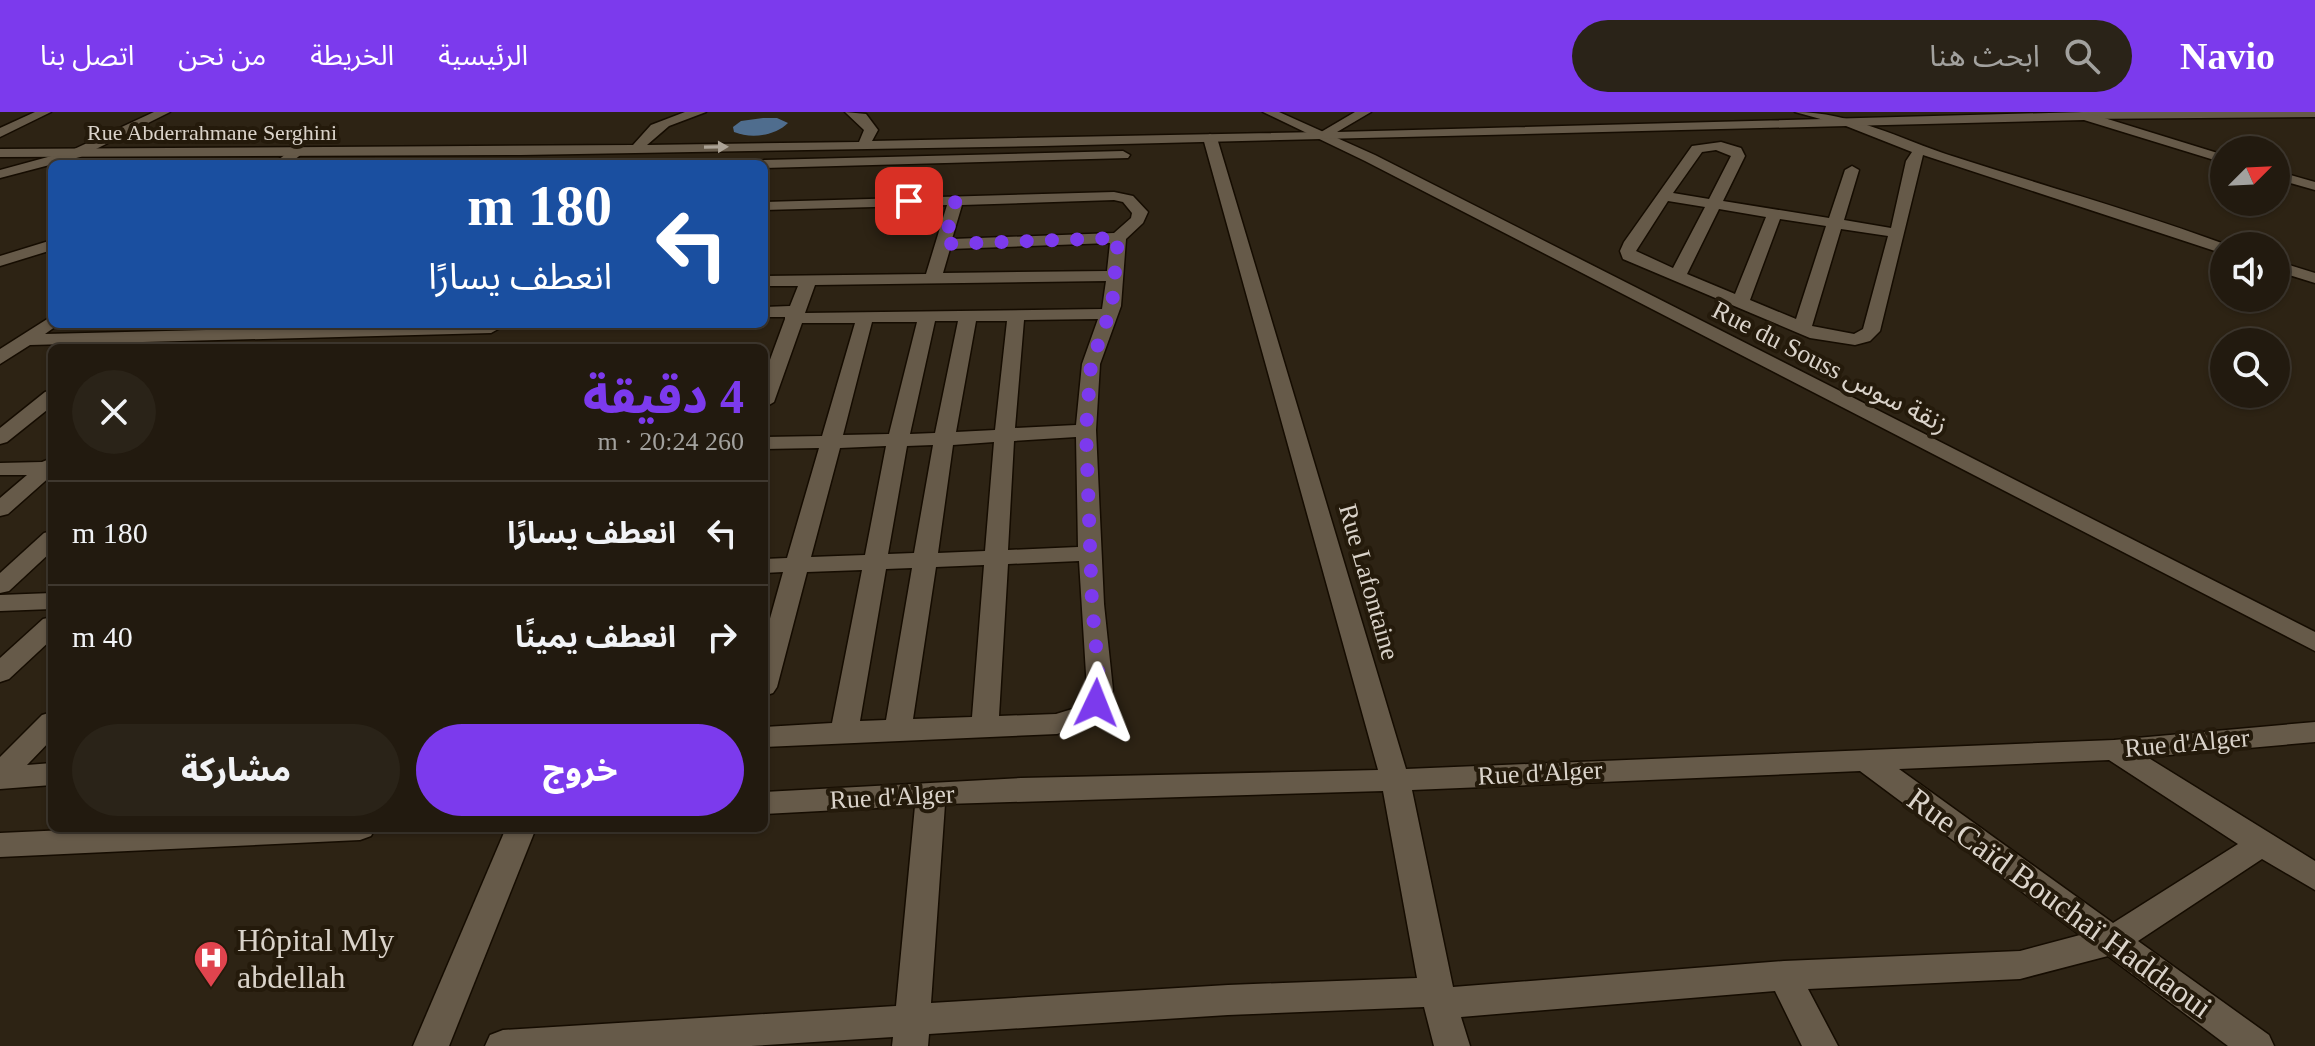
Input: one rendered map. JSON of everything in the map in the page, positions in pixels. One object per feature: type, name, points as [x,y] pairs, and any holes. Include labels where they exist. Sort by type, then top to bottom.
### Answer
[{"type":"street","points":[[0,133],[45,112]]},
{"type":"street","points":[[52,160],[75,154],[164,112]]},
{"type":"street","points":[[638,148],[648,134],[658,127],[700,112]]},
{"type":"street","points":[[851,112],[861,117],[871,130],[864,144],[1850,123],[2078,114],[2315,113]]},
{"type":"street","name":"Rue du Souss زنقة سوس","points":[[1269,112],[2315,643]]},
{"type":"street","points":[[1321,136],[1365,112]]},
{"type":"street","points":[[1801,112],[1850,123],[1917,149],[2210,244]]},
{"type":"street","points":[[2078,114],[2210,155]]},
{"type":"street","name":"Rue Lafontaine","points":[[1210,138],[1395,780],[1439,997],[1452,1046]]},
{"type":"street","name":"Rue Abderrahmane Serghini","points":[[0,153],[296,153],[864,144]]},
{"type":"street","points":[[1677,277],[1738,156],[1732,149],[1720,146],[1697,149],[1628,253],[1677,277],[1802,328],[1837,339],[1855,340],[1867,335],[1910,185],[1917,149]]},
{"type":"street","points":[[286,160],[296,153]]},
{"type":"street","points":[[768,205],[1123,155]]},
{"type":"street","points":[[0,174],[48,161]]},
{"type":"street","points":[[768,164],[944,180]]},
{"type":"street","points":[[1802,328],[1852,170]]},
{"type":"street","points":[[2290,179],[2315,186]]},
{"type":"street","points":[[933,278],[956,199],[944,180]]},
{"type":"street","points":[[1664,196],[1896,233]]},
{"type":"street","points":[[944,244],[1118,238],[1138,220],[1140,212],[1137,206],[1124,198],[956,199]]},
{"type":"street","points":[[1740,303],[1775,213]]},
{"type":"street","points":[[768,737],[1057,724],[1083,716],[1096,703],[1100,690],[1086,430],[1091,364],[1112,306],[1118,238]]},
{"type":"street","points":[[0,261],[48,246]]},
{"type":"street","points":[[2290,270],[2315,278]]},
{"type":"street","points":[[768,281],[1115,276]]},
{"type":"street","points":[[768,390],[808,281]]},
{"type":"street","points":[[768,312],[865,317],[1107,314]]},
{"type":"street","points":[[844,732],[898,439],[927,316]]},
{"type":"street","points":[[985,725],[1016,316]]},
{"type":"street","points":[[768,673],[865,317]]},
{"type":"street","points":[[898,729],[944,439],[968,317]]},
{"type":"street","points":[[0,358],[48,324]]},
{"type":"street","points":[[161,337],[173,328]]},
{"type":"street","points":[[24,340],[118,343],[161,337],[190,342],[263,342],[348,332],[463,328]]},
{"type":"street","points":[[478,344],[491,328]]},
{"type":"street","points":[[407,344],[419,331]]},
{"type":"street","points":[[336,344],[348,332]]},
{"type":"street","points":[[0,438],[48,399]]},
{"type":"street","points":[[768,443],[944,439],[1086,430]]},
{"type":"street","points":[[0,469],[48,466]]},
{"type":"street","points":[[0,509],[48,469]]},
{"type":"street","points":[[0,586],[48,542]]},
{"type":"street","points":[[768,566],[1091,554]]},
{"type":"street","points":[[0,603],[48,601]]},
{"type":"street","points":[[0,673],[48,629]]},
{"type":"street","points":[[0,776],[48,726]]},
{"type":"street","name":"Rue d'Alger","points":[[768,803],[1207,782],[1395,780],[2114,750],[2315,732]]},
{"type":"street","points":[[2114,750],[2315,877]]},
{"type":"street","name":"Rue Caïd Bouchaï Haddaoui","points":[[1864,759],[2256,1046]]},
{"type":"street","points":[[0,776],[48,774]]},
{"type":"street","points":[[913,1032],[931,795]]},
{"type":"street","points":[[0,845],[275,832]]},
{"type":"street","points":[[431,1046],[519,832]]},
{"type":"street","points":[[503,1046],[913,1032],[1228,1000],[1439,997],[2020,965],[2112,941],[2262,844]]},
{"type":"street","points":[[1784,976],[1820,1046]]},
{"type":"water","points":[[777,118],[788,123],[762,135],[734,132],[733,127],[741,121]]},
{"type":"place","name":"Hôpital Mly abdellah","points":[[211,989]]},
{"type":"route","points":[[909,201],[956,199],[944,244],[1118,238],[1112,306],[1091,364],[1086,430],[1092,604],[1100,690],[1096,703]]}]
